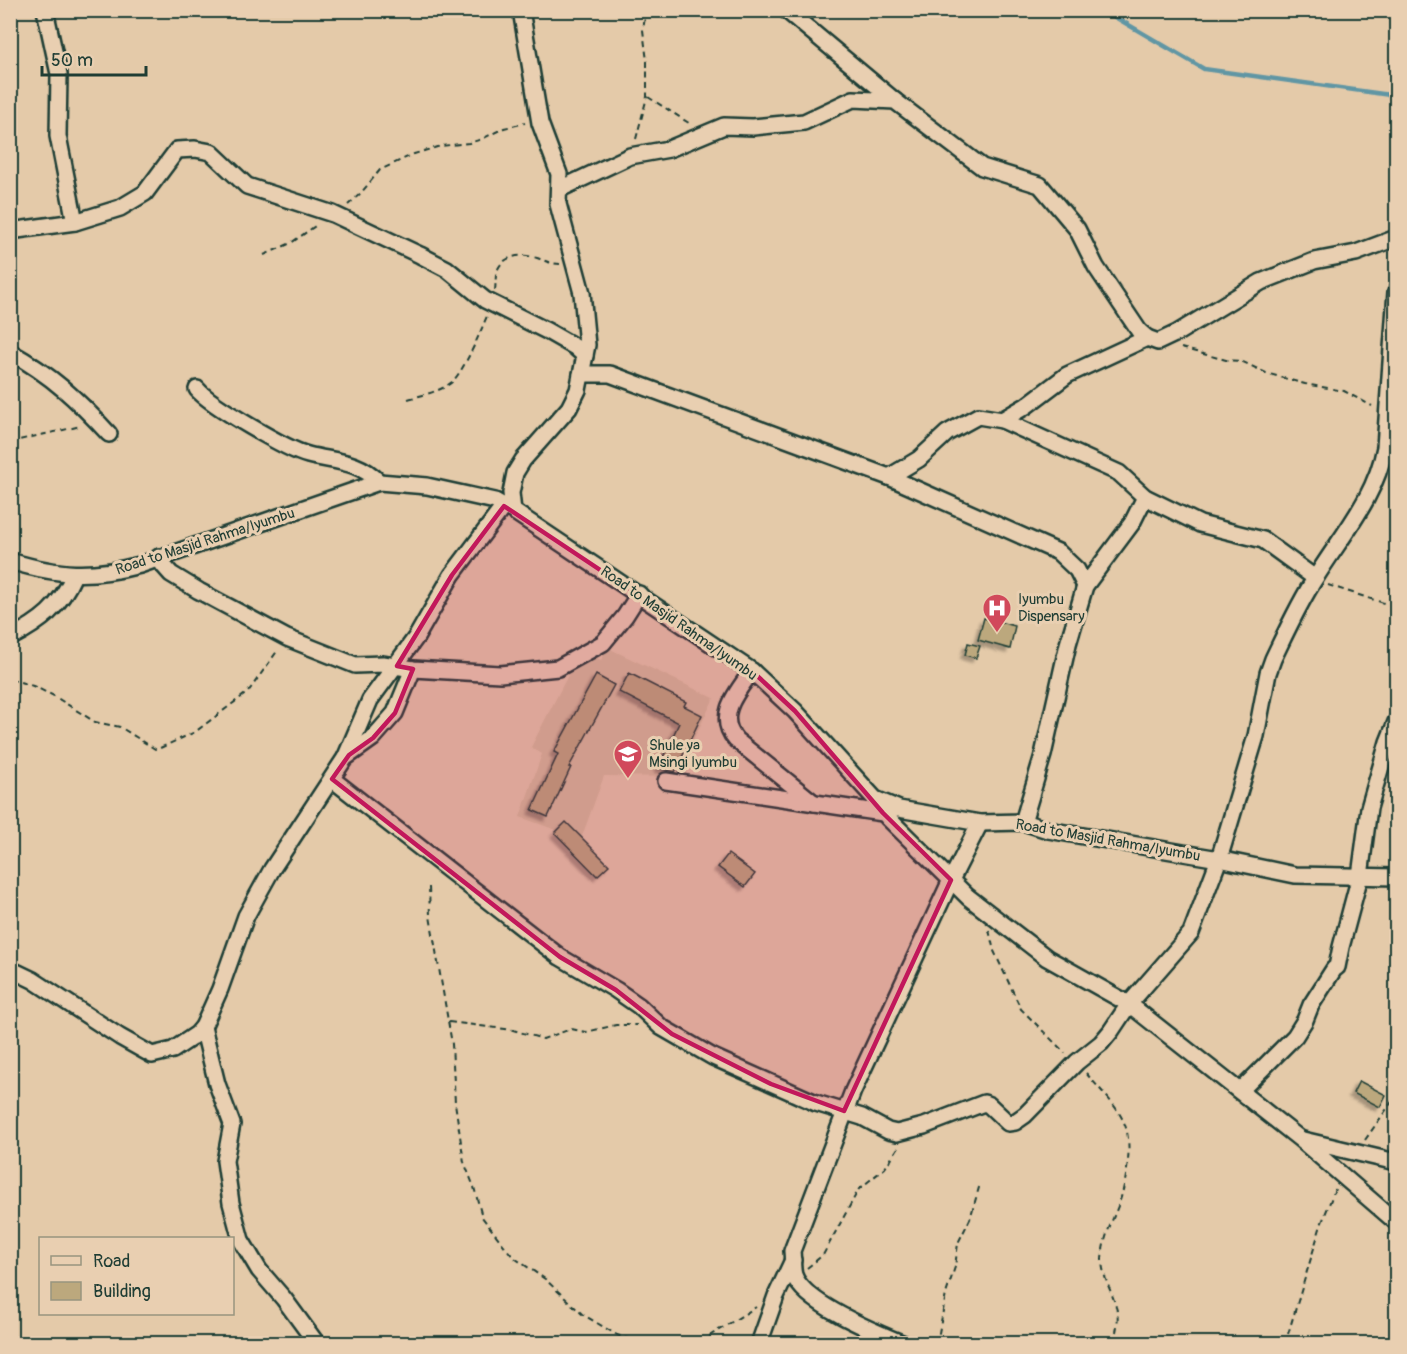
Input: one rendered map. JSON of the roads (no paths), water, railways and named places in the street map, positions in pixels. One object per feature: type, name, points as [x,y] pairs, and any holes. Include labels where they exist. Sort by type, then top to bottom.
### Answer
[{"type":"street","points":[[45,10],[59,74],[58,136],[75,222]]},
{"type":"street","points":[[10,969],[33,980],[120,1037],[152,1055],[173,1050],[197,1034],[203,1027],[220,989],[246,916],[272,869],[345,758],[370,700],[417,636],[452,575],[509,508],[515,473],[522,460],[569,408],[578,390],[587,345],[582,293],[558,204],[560,189],[558,168],[540,123],[521,10]]},
{"type":"street","points":[[786,10],[895,101],[982,167],[1040,185],[1077,229],[1096,267],[1139,331],[1152,340]]},
{"type":"street","points":[[560,189],[630,156],[669,149],[724,126],[753,127],[804,122],[853,99],[895,101]]},
{"type":"street","points":[[10,231],[75,222],[120,208],[145,193],[177,150],[195,149],[212,152],[247,186],[333,214],[447,269],[485,300],[575,347],[585,356]]},
{"type":"street","points":[[1002,420],[1026,406],[1067,375],[1152,340],[1177,333],[1261,282],[1314,261],[1356,253],[1396,238]]},
{"type":"street","points":[[332,779],[560,957],[616,990],[639,1006],[661,1027],[713,1057],[816,1103],[869,1119],[888,1131],[897,1133],[924,1126],[984,1103],[1010,1123],[1025,1115],[1041,1101],[1077,1062],[1101,1043],[1129,1004],[1191,933],[1219,859],[1256,736],[1268,673],[1315,578],[1359,511],[1382,466],[1394,343],[1396,292]]},
{"type":"street","points":[[10,352],[48,374],[104,428]]},
{"type":"street","points":[[581,374],[610,374],[620,377],[889,477],[1058,552],[1077,570],[1085,586]]},
{"type":"street","points":[[197,389],[210,401],[268,436],[307,455],[319,456],[361,468],[379,482]]},
{"type":"street","points":[[889,477],[919,459],[947,433],[978,416],[1002,420],[1119,473],[1145,496],[1200,524],[1263,540],[1315,578]]},
{"type":"street","name":"Road to Masjid Rahma/Iyumbu","points":[[10,561],[74,575],[112,573],[379,482],[427,486],[495,501],[509,508],[752,671],[795,711],[875,799],[899,809],[980,823],[1023,822],[1048,830],[1219,859],[1295,875],[1396,876]]},
{"type":"street","points":[[1023,822],[1043,755],[1068,644],[1085,586],[1132,523],[1145,496]]},
{"type":"street","points":[[159,557],[165,569],[180,580],[287,638],[355,665],[383,664],[413,669],[500,674],[558,668],[603,643],[639,594]]},
{"type":"street","points":[[10,638],[33,625],[55,608],[74,575]]},
{"type":"street","points":[[345,758],[373,738],[395,713],[413,669]]},
{"type":"street","points":[[752,671],[732,700],[726,719],[727,728],[736,740],[814,803]]},
{"type":"street","points":[[1239,1091],[1295,1036],[1311,1005],[1337,967],[1360,876],[1369,808],[1396,722]]},
{"type":"street","points":[[666,782],[883,813]]},
{"type":"street","points":[[875,799],[883,813],[968,897],[1047,958],[1129,1004],[1300,1139],[1396,1222]]},
{"type":"street","points":[[904,1344],[858,1326],[812,1297],[794,1275],[792,1251],[844,1111],[951,880],[980,823]]},
{"type":"street","points":[[203,1027],[217,1084],[232,1124],[225,1161],[231,1203],[241,1240],[259,1270],[317,1344]]},
{"type":"street","points":[[1300,1139],[1396,1162]]},
{"type":"street","points":[[759,1344],[776,1296],[793,1260]]},
{"type":"waterway","points":[[1103,10],[1204,69],[1390,95],[1396,98]]},
{"type":"place","name":"Iyumbu Dispensary","points":[[997,634]]},
{"type":"place","name":"Shule ya Msingi Iyumbu","points":[[628,780]]}]
